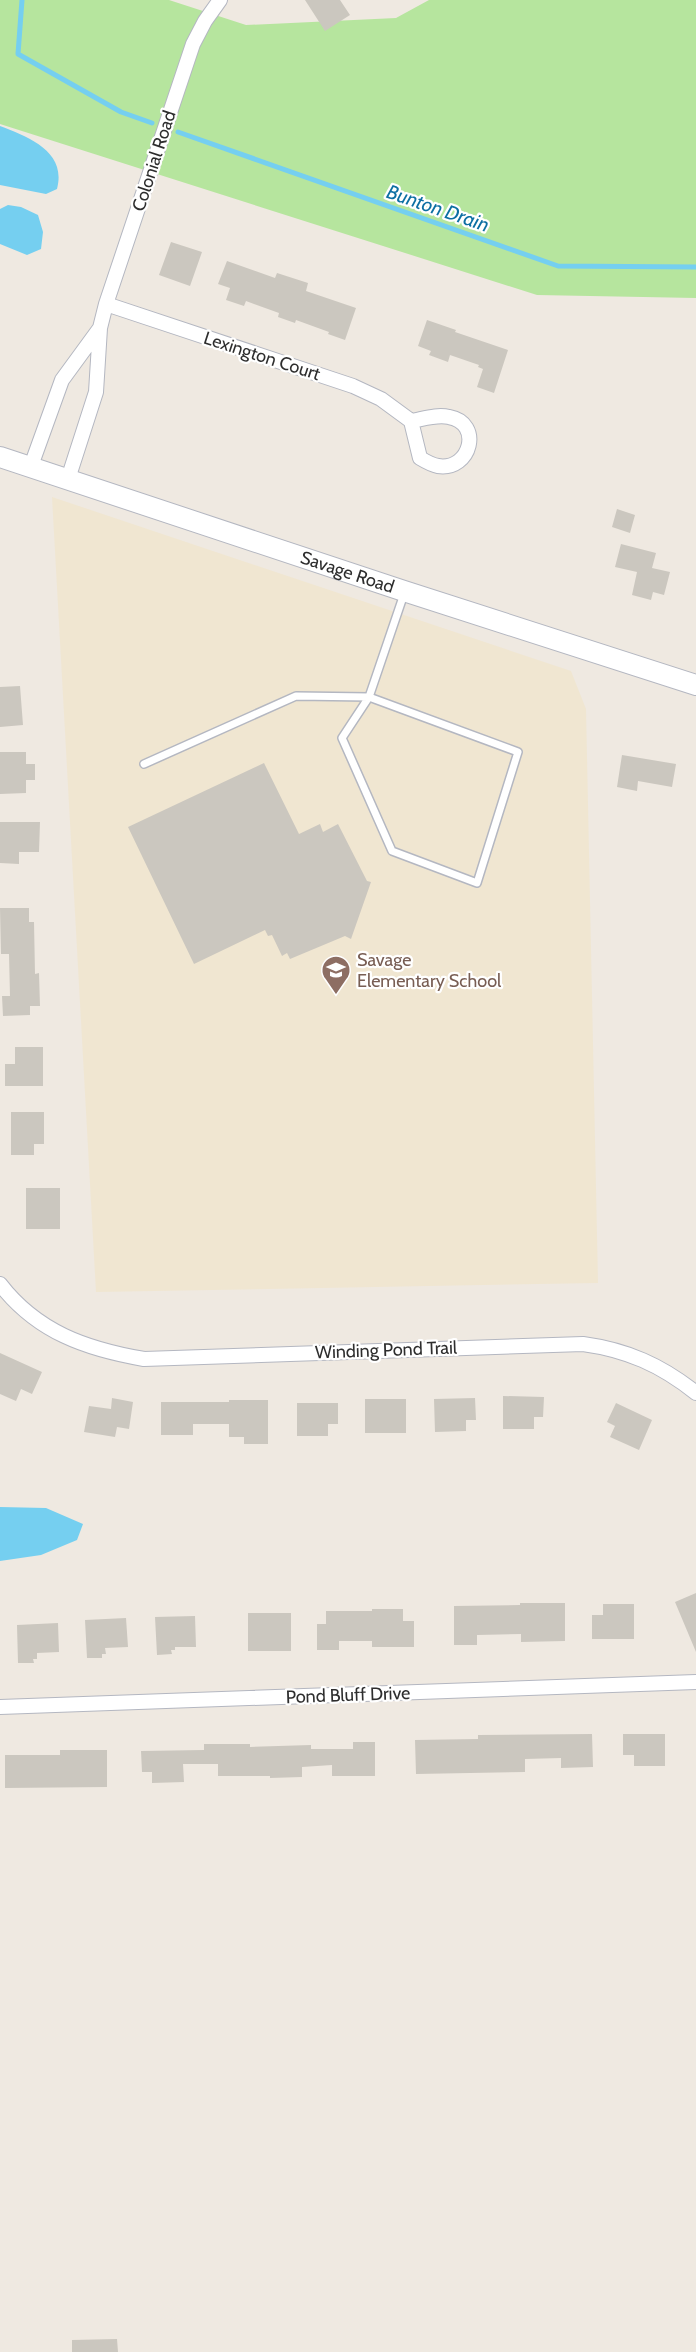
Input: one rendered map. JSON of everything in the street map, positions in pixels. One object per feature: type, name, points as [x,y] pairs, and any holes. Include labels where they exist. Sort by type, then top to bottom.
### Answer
[{"type":"street","name":"Colonial Road","points":[[68,479],[96,392],[100,328],[106,304],[193,44],[205,21],[220,0]]},
{"type":"street","name":"Lexington Court","points":[[106,304],[352,386],[381,399],[411,421]]},
{"type":"street","name":"Colonial Road","points":[[31,466],[62,380],[100,328]]},
{"type":"street","points":[[448,417],[460,421],[467,429],[470,441],[467,454],[454,464],[438,466],[420,458],[411,421],[448,417]]},
{"type":"street","name":"Savage Road","points":[[0,457],[696,685]]},
{"type":"street","name":"Winding Pond Trail","points":[[0,1284],[26,1312],[54,1332],[94,1349],[144,1359],[583,1344],[606,1347],[647,1360],[680,1380],[696,1393]]},
{"type":"street","name":"Pond Bluff Drive","points":[[0,1707],[696,1682]]},
{"type":"lane","points":[[144,764],[296,696],[369,697],[518,752],[477,883],[392,851],[342,738],[369,697],[404,591]]},
{"type":"shaded area","name":"Savage Elementary School","points":[[52,497],[571,671],[586,709],[598,1283],[96,1292]]},
{"type":"green space","points":[[0,0],[169,0],[246,25],[396,18],[429,0],[696,0],[696,298],[537,295],[0,124]]},
{"type":"water","points":[[0,126],[33,141],[51,155],[59,176],[57,189],[46,194],[0,185]]},
{"type":"water","points":[[8,205],[21,207],[38,215],[43,232],[41,249],[27,255],[0,244],[0,209]]},
{"type":"water","points":[[0,1507],[46,1508],[83,1524],[77,1540],[41,1555],[0,1561]]},
{"type":"building","points":[[305,0],[340,0],[350,15],[325,31]]},
{"type":"building","points":[[171,242],[202,252],[190,286],[159,275]]},
{"type":"building","points":[[227,261],[275,278],[277,273],[308,283],[306,291],[356,308],[345,340],[296,320],[295,323],[278,317],[279,313],[246,301],[244,306],[226,300],[230,288],[218,284]]},
{"type":"building","points":[[427,320],[508,350],[494,393],[477,387],[483,369],[478,367],[479,365],[450,355],[448,362],[429,355],[431,351],[418,346]]},
{"type":"building","points":[[617,509],[635,515],[630,533],[612,527]]},
{"type":"building","points":[[621,544],[656,553],[652,568],[670,572],[664,595],[653,592],[651,600],[632,595],[637,572],[615,567]]},
{"type":"building","points":[[20,686],[23,725],[0,727],[0,687]]},
{"type":"building","points":[[0,752],[26,752],[26,764],[35,764],[35,780],[26,780],[26,793],[0,794]]},
{"type":"building","points":[[622,755],[676,764],[672,787],[638,781],[637,791],[617,787]]},
{"type":"building","points":[[264,763],[299,834],[320,824],[323,832],[338,824],[367,881],[371,882],[351,939],[345,936],[290,959],[287,953],[282,956],[272,935],[268,936],[265,930],[194,964],[128,827]]},
{"type":"building","points":[[0,822],[40,822],[39,852],[19,852],[19,864],[0,863]]},
{"type":"building","points":[[0,908],[29,908],[29,922],[34,922],[35,974],[39,973],[40,1006],[30,1006],[30,1015],[3,1016],[2,996],[10,996],[9,954],[1,954]]},
{"type":"building","points":[[15,1047],[43,1047],[43,1086],[5,1086],[5,1064],[15,1064]]},
{"type":"building","points":[[11,1112],[44,1112],[44,1144],[34,1144],[34,1155],[11,1155]]},
{"type":"building","points":[[26,1188],[60,1188],[60,1229],[26,1229]]},
{"type":"building","points":[[0,1353],[42,1372],[32,1394],[21,1389],[16,1401],[0,1394]]},
{"type":"building","points":[[503,1396],[544,1397],[543,1417],[534,1417],[534,1429],[503,1429]]},
{"type":"building","points":[[112,1398],[133,1402],[129,1429],[117,1427],[115,1437],[84,1432],[89,1406],[111,1409]]},
{"type":"building","points":[[475,1398],[476,1420],[466,1420],[466,1431],[435,1432],[434,1399]]},
{"type":"building","points":[[365,1399],[406,1399],[406,1433],[365,1433]]},
{"type":"building","points":[[229,1400],[268,1400],[268,1444],[244,1444],[244,1437],[229,1437],[229,1424],[193,1424],[193,1435],[161,1435],[161,1402],[229,1402]]},
{"type":"building","points":[[297,1403],[338,1403],[338,1424],[328,1424],[328,1436],[297,1436]]},
{"type":"building","points":[[616,1403],[652,1420],[639,1450],[610,1437],[615,1426],[607,1422]]},
{"type":"building","points":[[696,1593],[696,1652],[675,1602]]},
{"type":"building","points":[[520,1603],[565,1603],[565,1641],[521,1642],[521,1634],[477,1635],[477,1645],[454,1645],[454,1606],[520,1605]]},
{"type":"building","points":[[603,1604],[634,1604],[634,1639],[592,1639],[592,1615],[603,1615]]},
{"type":"building","points":[[372,1609],[403,1609],[403,1621],[414,1621],[414,1647],[372,1647],[372,1641],[339,1641],[339,1650],[317,1650],[317,1624],[326,1624],[326,1611],[372,1611]]},
{"type":"building","points":[[248,1613],[291,1613],[291,1651],[248,1651]]},
{"type":"building","points":[[195,1616],[196,1647],[175,1647],[175,1650],[171,1650],[172,1654],[157,1655],[155,1617]]},
{"type":"building","points":[[126,1618],[128,1647],[105,1648],[106,1654],[102,1654],[102,1658],[87,1658],[85,1620]]},
{"type":"building","points":[[58,1623],[59,1652],[37,1653],[37,1659],[33,1659],[34,1663],[18,1663],[17,1625]]},
{"type":"building","points":[[592,1734],[593,1767],[561,1768],[561,1758],[525,1759],[525,1772],[416,1774],[415,1740],[478,1739],[478,1735]]},
{"type":"building","points":[[623,1734],[665,1734],[665,1766],[634,1766],[634,1755],[623,1755]]},
{"type":"building","points":[[353,1742],[375,1742],[375,1776],[332,1776],[332,1765],[302,1767],[302,1777],[218,1776],[218,1764],[183,1764],[184,1782],[152,1783],[152,1772],[142,1772],[141,1751],[204,1750],[204,1744],[250,1744],[250,1747],[311,1745],[311,1749],[353,1749]]},
{"type":"building","points":[[60,1750],[107,1750],[107,1787],[5,1788],[5,1755],[60,1755]]},
{"type":"building","points":[[117,2339],[118,2352],[72,2352],[72,2340]]},
{"type":"waterway","name":"Bunton Drain","points":[[22,0],[18,54],[121,112],[152,123]]},
{"type":"waterway","name":"Bunton Drain","points":[[178,132],[558,266],[696,267]]},
{"type":"place","name":"Savage Elementary School","points":[[336,996]]}]
